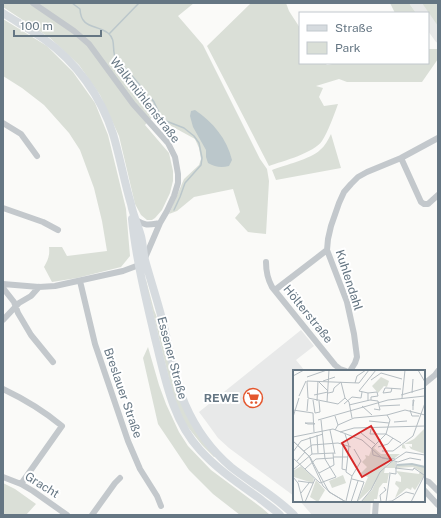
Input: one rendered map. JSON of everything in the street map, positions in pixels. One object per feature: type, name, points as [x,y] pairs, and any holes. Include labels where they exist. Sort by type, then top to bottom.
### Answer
[{"type":"main road","name":"Essener Straße","points":[[3,13],[60,51],[87,83],[106,117],[113,134],[131,206],[142,237],[145,258],[178,384],[184,403],[194,422],[218,455],[294,515]]},
{"type":"main road","name":"Essener Straße","points":[[131,206],[134,236],[144,293],[173,404],[182,425],[199,449],[214,464],[280,515]]},
{"type":"street","name":"Walkmühlenstraße","points":[[33,3],[74,31],[89,44],[133,104],[159,132],[175,157],[178,183],[174,196],[160,223],[145,258],[139,265]]},
{"type":"street","points":[[3,123],[21,134],[38,156]]},
{"type":"street","name":"Kuhlendahl","points":[[351,370],[357,357],[354,334],[347,302],[327,250],[331,226],[339,203],[344,192],[358,176],[401,158],[438,138]]},
{"type":"street","points":[[401,158],[421,202],[428,204],[438,195]]},
{"type":"street","points":[[3,208],[44,222],[58,230]]},
{"type":"street","points":[[136,220],[148,226],[160,223]]},
{"type":"street","points":[[275,290],[327,250]]},
{"type":"street","name":"Hölterstraße","points":[[266,262],[266,274],[268,281],[335,365],[343,370]]},
{"type":"street","points":[[3,284],[39,287],[55,286],[123,271],[139,265]]},
{"type":"street","name":"Breslauer Straße","points":[[80,280],[95,344],[128,441],[140,469],[157,496],[161,506]]},
{"type":"street","points":[[3,320],[19,303],[31,296],[39,287]]},
{"type":"street","points":[[3,288],[14,302],[15,307],[31,336],[53,362]]},
{"type":"street","points":[[425,383],[438,371]]},
{"type":"street","points":[[3,389],[23,399],[62,426],[21,484]]},
{"type":"street","name":"Gracht","points":[[3,477],[33,490],[67,515]]},
{"type":"street","points":[[92,515],[114,483],[120,478]]},
{"type":"street","points":[[425,480],[429,482],[438,491]]},
{"type":"street","points":[[425,491],[438,505]]},
{"type":"street","points":[[375,515],[376,502]]},
{"type":"shaded area","points":[[409,3],[438,3],[438,43],[429,32],[429,12],[415,12]]},
{"type":"shaded area","points":[[195,110],[208,120],[223,138],[232,160],[229,166],[218,167],[208,163],[206,150],[193,127],[190,116],[191,111]]},
{"type":"shaded area","points":[[301,330],[314,346],[296,360],[304,370],[293,370],[293,495],[229,448],[218,438],[199,412]]},
{"type":"shaded area","points":[[301,502],[371,502],[370,515],[312,515]]},
{"type":"green space","points":[[3,3],[194,3],[178,16],[203,45],[260,159],[267,169],[269,181],[266,234],[248,232],[235,218],[240,212],[233,189],[194,197],[177,211],[169,214],[184,179],[199,165],[201,159],[199,148],[195,139],[153,116],[145,125],[169,153],[173,171],[173,181],[170,193],[162,210],[155,218],[152,220],[147,220],[141,215],[135,204],[119,136],[100,95],[79,65],[50,38],[3,7]]},
{"type":"green space","points":[[248,3],[286,3],[289,11],[299,26],[299,64],[429,64],[429,49],[438,49],[438,59],[422,82],[347,82],[339,79],[316,86],[323,88],[319,97],[324,106],[338,104],[322,141],[305,153],[269,166],[207,46],[250,4]]},
{"type":"green space","points":[[390,3],[409,3],[415,12],[394,12]]},
{"type":"green space","points":[[422,3],[438,3],[438,26],[429,12]]},
{"type":"green space","points":[[3,19],[47,46],[73,72],[95,103],[108,135],[126,209],[130,256],[121,267],[77,278],[52,282],[44,267],[47,262],[49,247],[62,247],[67,256],[107,251],[94,188],[80,150],[69,133],[44,105],[3,76]]},
{"type":"green space","points":[[331,134],[341,168],[276,180],[272,170],[304,159],[316,153],[328,141]]},
{"type":"green space","points":[[145,280],[160,325],[176,389],[216,456],[214,457],[202,445],[183,421],[174,400]]},
{"type":"green space","points":[[148,347],[166,404],[179,432],[188,446],[211,470],[270,515],[240,515],[213,494],[189,470],[158,424],[143,358]]},
{"type":"green space","points":[[3,483],[15,489],[36,504],[26,515],[3,515]]},
{"type":"waterway","points":[[72,3],[80,9],[83,20],[86,23],[103,30],[111,36],[114,53],[118,62],[134,78],[143,90]]},
{"type":"waterway","points":[[109,34],[139,3]]},
{"type":"waterway","points":[[151,98],[161,117],[166,121],[184,128],[194,136],[199,143],[202,158],[201,165],[185,183],[174,210]]},
{"type":"place","name":"REWE","points":[[253,398]]}]
